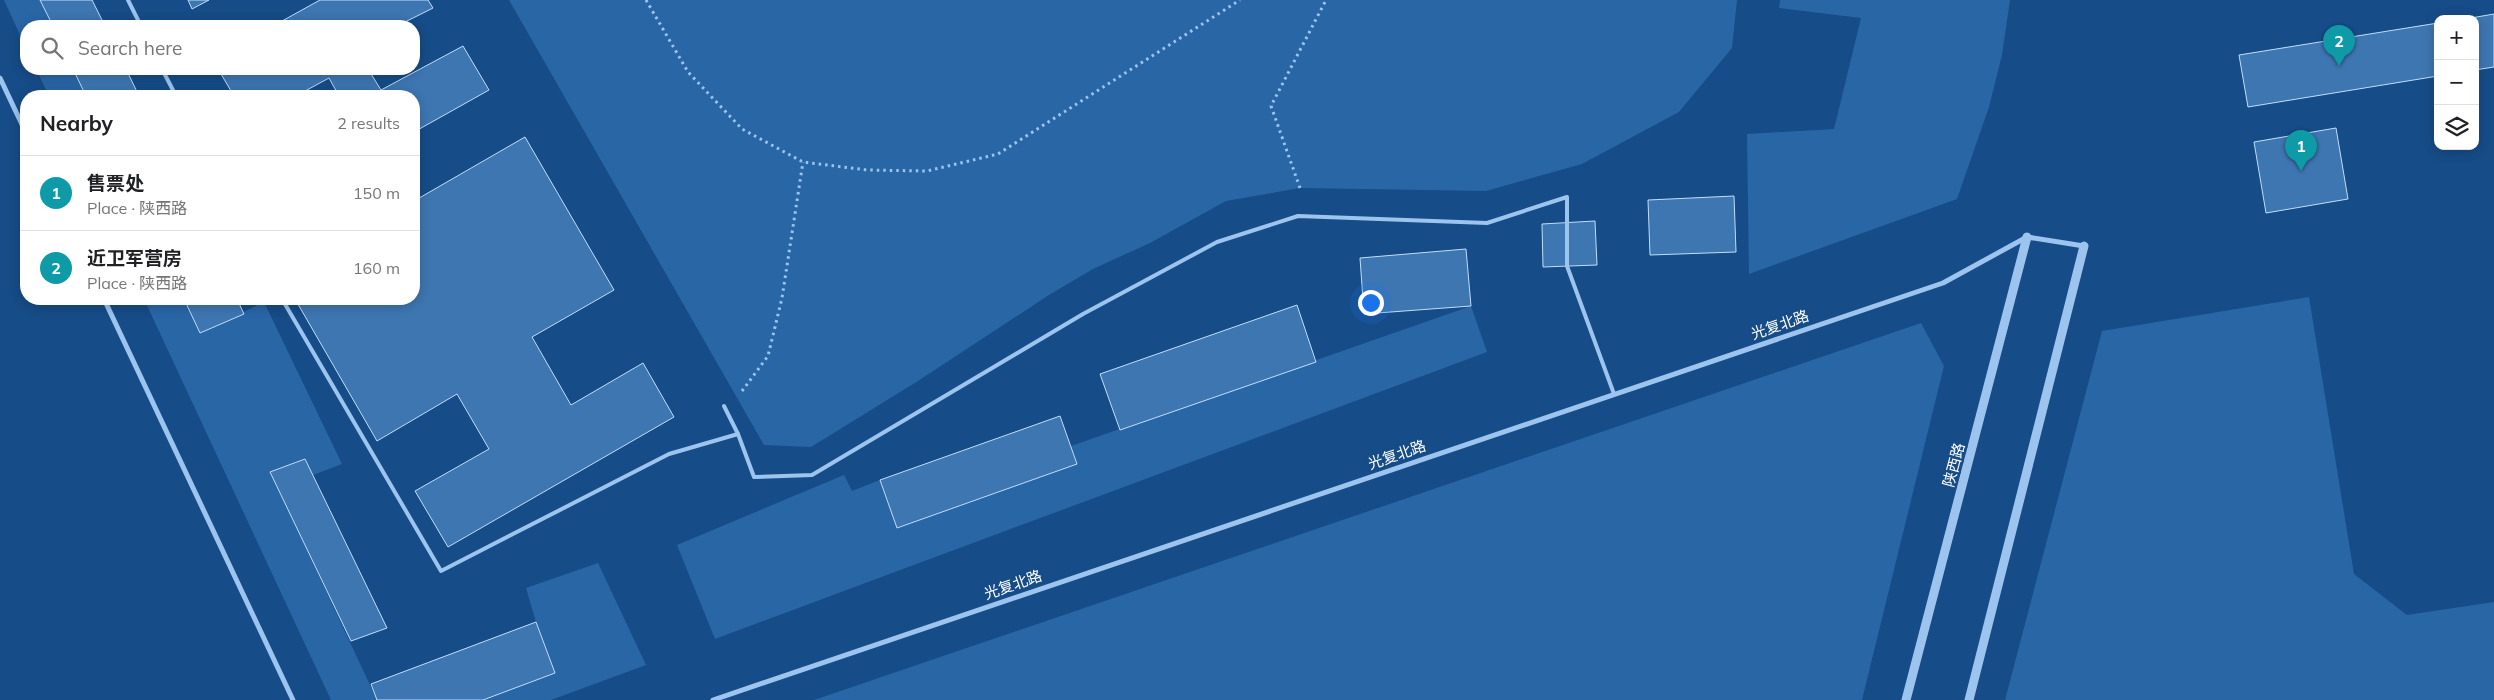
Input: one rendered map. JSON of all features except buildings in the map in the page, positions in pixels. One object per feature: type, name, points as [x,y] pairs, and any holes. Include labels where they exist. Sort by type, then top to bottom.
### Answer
[{"type":"street","points":[[0,78],[20,120]]},
{"type":"street","points":[[1969,700],[2084,246],[2027,237]]},
{"type":"street","name":"光复北路","points":[[713,700],[1943,283],[2027,237]]},
{"type":"street","name":"陕西路","points":[[1906,700],[2027,237]]},
{"type":"street","points":[[107,305],[293,700]]},
{"type":"lane","points":[[128,0],[138,20]]},
{"type":"lane","points":[[165,75],[173,90]]},
{"type":"lane","points":[[724,406],[738,434],[754,477],[812,475],[1084,314],[1218,242],[1298,216],[1487,223],[1567,197],[1567,266],[1614,394]]},
{"type":"lane","points":[[286,305],[441,571],[669,454],[738,434]]},
{"type":"path","points":[[646,0],[688,72],[742,129],[803,162],[867,170],[928,170],[998,154],[1240,0]]},
{"type":"path","points":[[1300,188],[1271,106],[1326,0]]},
{"type":"path","points":[[724,406],[738,397],[768,356],[782,298],[803,162]]},
{"type":"shaded area","points":[[4,0],[40,0],[50,20],[20,20],[20,35]]},
{"type":"shaded area","points":[[509,0],[1737,0],[1732,48],[1679,112],[1582,164],[1486,191],[1300,188],[1226,201],[1150,243],[1093,269],[1049,295],[918,381],[811,447],[764,445]]},
{"type":"shaded area","points":[[1780,0],[2010,0],[2002,55],[1989,107],[1957,199],[1749,274],[1747,134],[1834,129],[1861,18],[1779,8]]},
{"type":"shaded area","points":[[39,75],[76,75],[83,90],[46,90]]},
{"type":"shaded area","points":[[2309,297],[2354,574],[2407,615],[2494,602],[2494,700],[2005,700],[2102,331]]},
{"type":"shaded area","points":[[147,305],[187,305],[200,333],[258,305],[265,305],[342,464],[313,475],[305,459],[271,473],[377,700],[331,700]]},
{"type":"shaded area","points":[[1471,306],[1487,352],[715,639],[677,545],[844,475],[852,491],[880,480],[897,528],[1077,464],[1071,446]]},
{"type":"shaded area","points":[[1921,323],[1944,366],[1862,700],[814,700]]},
{"type":"shaded area","points":[[598,563],[646,665],[551,700],[483,700],[555,673],[536,622],[526,588]]},
{"type":"place","name":"近卫军营房","points":[[2339,66]]},
{"type":"place","name":"售票处","points":[[2301,171]]}]
